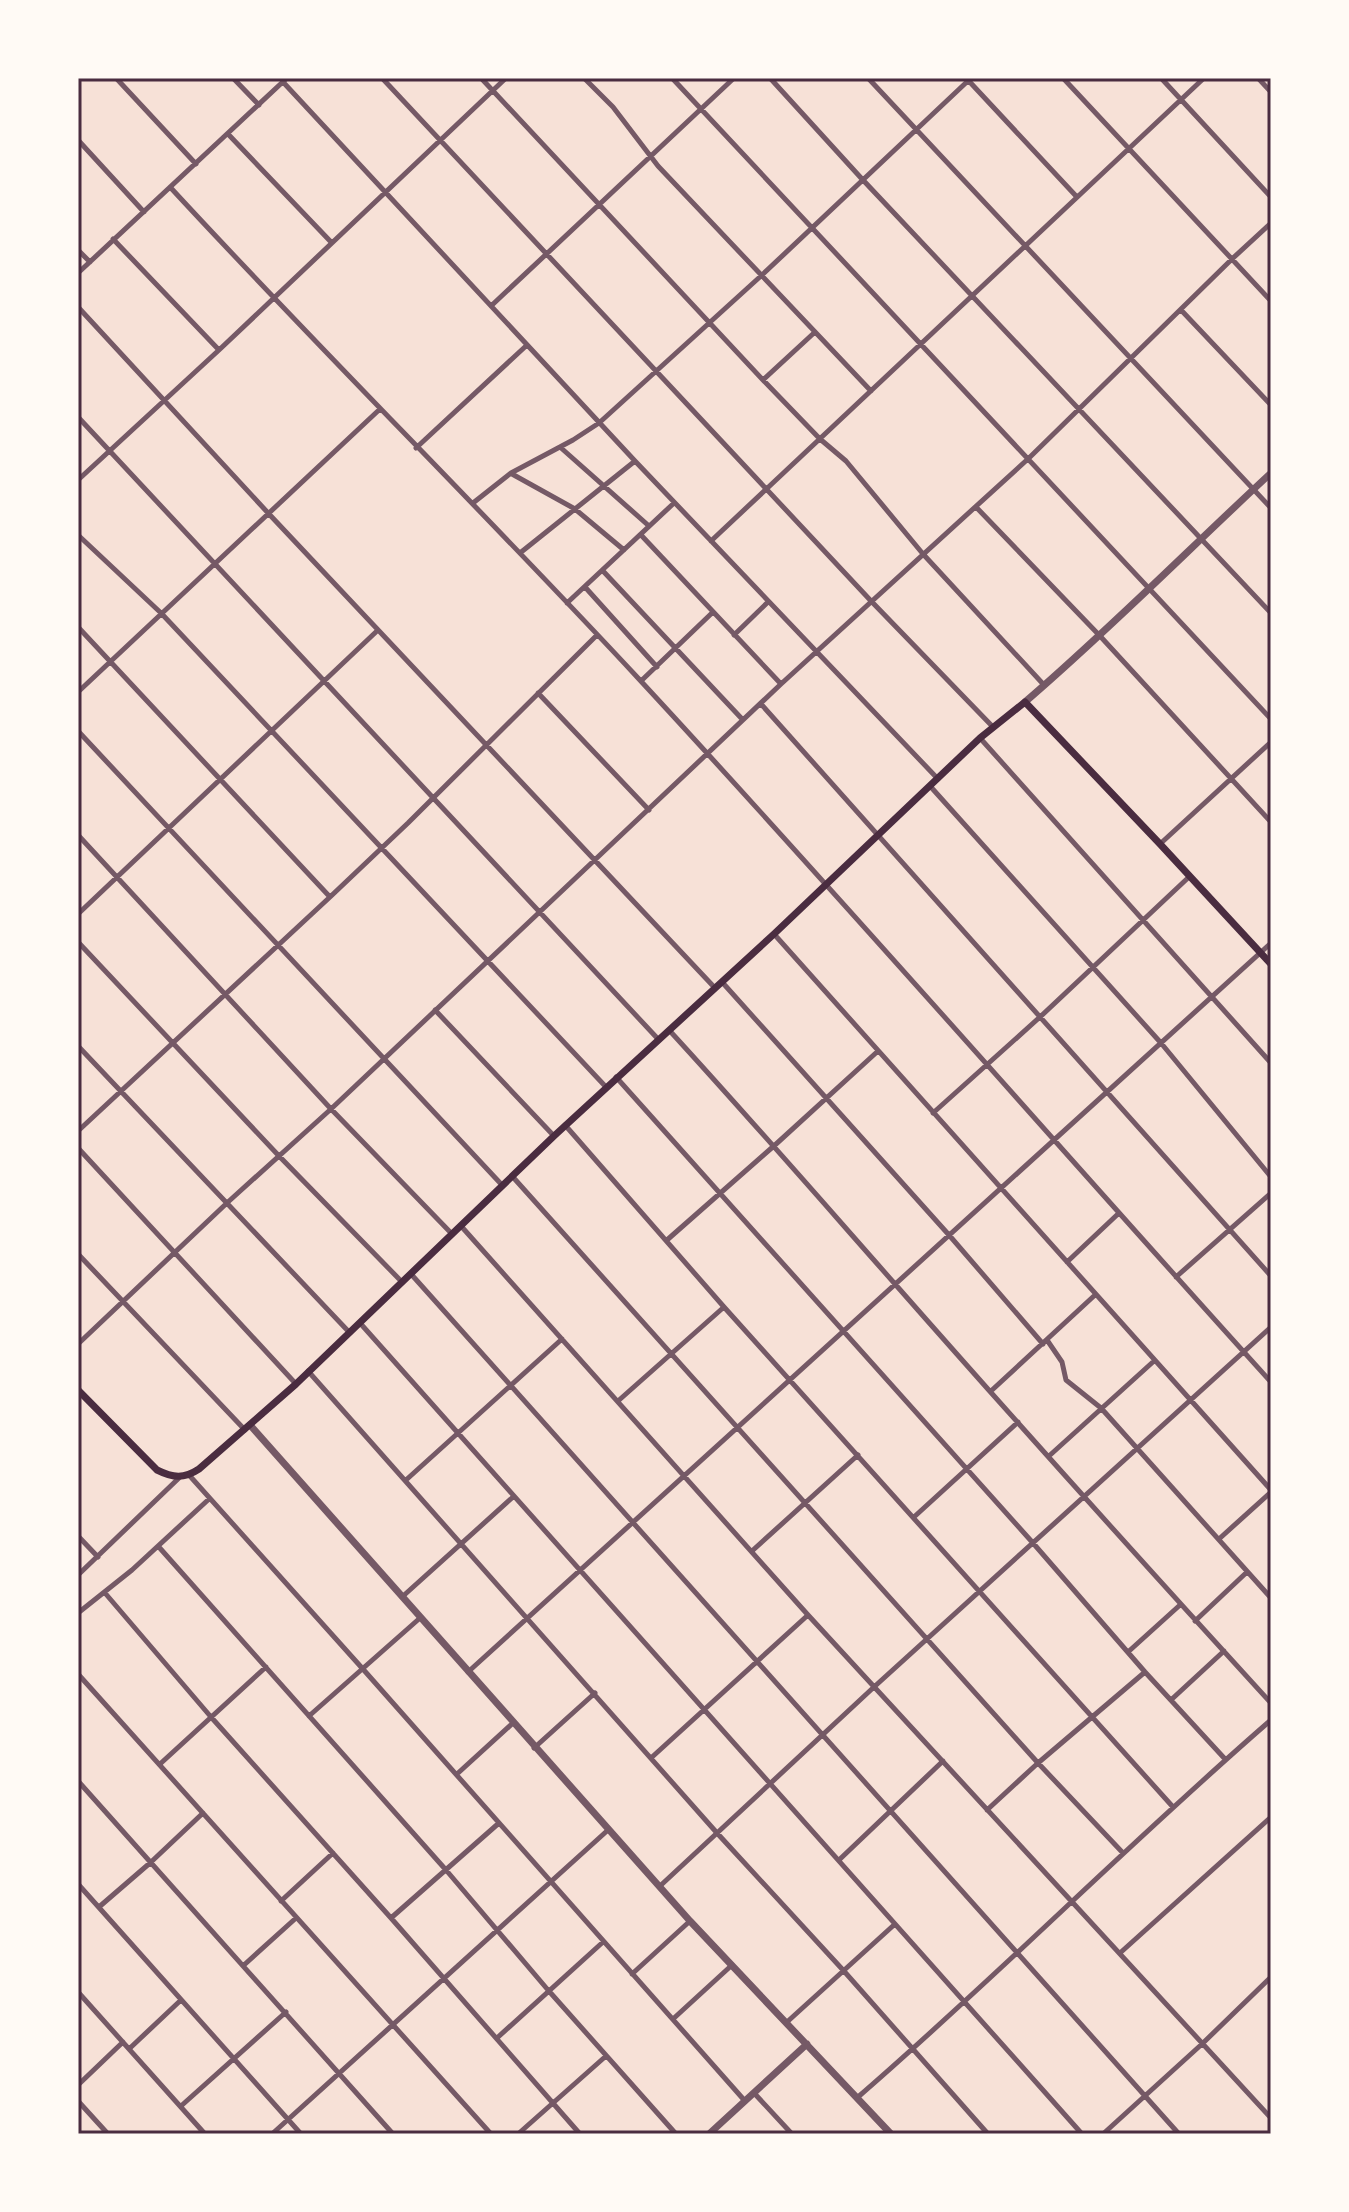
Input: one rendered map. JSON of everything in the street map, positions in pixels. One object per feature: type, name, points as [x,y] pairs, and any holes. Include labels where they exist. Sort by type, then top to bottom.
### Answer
[{"type":"main road","points":[[78,1390],[146,1461],[167,1475],[184,1476],[248,1427],[296,1384],[616,1077],[774,934],[980,738],[1025,702],[1271,964]]},
{"type":"street","points":[[116,78],[196,164]]},
{"type":"street","points":[[233,78],[259,105]]},
{"type":"street","points":[[382,78],[872,602],[993,727]]},
{"type":"street","points":[[481,78],[763,380],[820,439],[846,461],[923,554],[1044,685]]},
{"type":"street","points":[[78,480],[506,78]]},
{"type":"street","points":[[584,78],[613,107],[649,156],[871,391]]},
{"type":"street","points":[[672,78],[1271,719]]},
{"type":"street","points":[[491,306],[734,78]]},
{"type":"street","points":[[770,78],[1271,613]]},
{"type":"street","points":[[868,78],[1271,508]]},
{"type":"street","points":[[1063,78],[1271,301]]},
{"type":"street","points":[[1161,78],[1271,197]]},
{"type":"street","points":[[711,541],[1204,78]]},
{"type":"street","points":[[1258,78],[1271,92]]},
{"type":"street","points":[[473,503],[511,473],[599,423],[762,275],[968,79],[1076,196]]},
{"type":"street","points":[[78,273],[285,80],[599,423],[938,779]]},
{"type":"street","points":[[228,134],[331,242]]},
{"type":"street","points":[[78,140],[144,212]]},
{"type":"street","points":[[170,187],[641,681],[1271,1382]]},
{"type":"street","points":[[78,1344],[781,684],[1029,458],[1271,223]]},
{"type":"street","points":[[113,239],[219,350]]},
{"type":"street","points":[[78,250],[90,262]]},
{"type":"street","points":[[78,307],[715,988]]},
{"type":"street","points":[[1181,310],[1271,405]]},
{"type":"street","points":[[763,380],[815,332]]},
{"type":"street","points":[[416,448],[527,345]]},
{"type":"street","points":[[78,692],[380,409]]},
{"type":"street","points":[[78,417],[658,1039]]},
{"type":"street","points":[[560,447],[649,526]]},
{"type":"street","points":[[520,553],[635,461]]},
{"type":"street","points":[[511,473],[575,509],[624,550]]},
{"type":"street","points":[[1025,702],[1100,636],[1271,473]]},
{"type":"street","points":[[567,603],[674,503]]},
{"type":"street","points":[[976,507],[1271,822]]},
{"type":"street","points":[[78,535],[161,613],[606,1087]]},
{"type":"street","points":[[641,535],[781,684]]},
{"type":"street","points":[[603,571],[743,720]]},
{"type":"street","points":[[585,587],[657,667]]},
{"type":"street","points":[[734,635],[768,602]]},
{"type":"street","points":[[641,681],[713,612]]},
{"type":"street","points":[[78,627],[330,897]]},
{"type":"street","points":[[78,914],[378,630]]},
{"type":"street","points":[[78,1131],[330,897],[597,635]]},
{"type":"street","points":[[538,693],[649,810]]},
{"type":"street","points":[[760,704],[1271,1276]]},
{"type":"street","points":[[78,731],[502,1185]]},
{"type":"street","points":[[980,738],[1271,1063]]},
{"type":"street","points":[[1160,844],[1271,742]]},
{"type":"street","points":[[930,785],[1161,1043],[1271,1177]]},
{"type":"street","points":[[78,835],[331,1109],[452,1234]]},
{"type":"street","points":[[933,1113],[1190,876]]},
{"type":"street","points":[[774,934],[1271,1491],[1219,1539]]},
{"type":"street","points":[[78,942],[402,1282]]},
{"type":"street","points":[[468,1672],[1271,943]]},
{"type":"street","points":[[722,982],[1045,1342],[1062,1362],[1065,1378],[1101,1408],[1271,1598]]},
{"type":"street","points":[[435,1010],[554,1136]]},
{"type":"street","points":[[669,1029],[1180,1605],[1271,1703]]},
{"type":"street","points":[[78,1046],[349,1332]]},
{"type":"street","points":[[667,1240],[878,1051]]},
{"type":"street","points":[[616,1077],[1225,1759]]},
{"type":"street","points":[[565,1125],[724,1307],[1173,1807]]},
{"type":"street","points":[[78,1148],[296,1384]]},
{"type":"street","points":[[512,1176],[1038,1763],[1123,1853]]},
{"type":"street","points":[[1176,1277],[1271,1193]]},
{"type":"street","points":[[1067,1262],[1119,1213]]},
{"type":"street","points":[[461,1226],[808,1615],[1271,2118]]},
{"type":"street","points":[[78,1254],[248,1427],[659,1887],[891,2134]]},
{"type":"street","points":[[411,1274],[1179,2134]]},
{"type":"street","points":[[991,1391],[1095,1295]]},
{"type":"street","points":[[618,1401],[724,1307]]},
{"type":"street","points":[[359,1322],[1082,2134]]},
{"type":"street","points":[[659,1887],[874,1687],[1271,1327]]},
{"type":"street","points":[[406,1480],[562,1339]]},
{"type":"street","points":[[1049,1456],[1154,1361]]},
{"type":"street","points":[[308,1371],[988,2134]]},
{"type":"street","points":[[914,1517],[1018,1422]]},
{"type":"street","points":[[752,1551],[858,1455]]},
{"type":"street","points":[[78,1575],[184,1476],[209,1499],[362,1668],[745,2101]]},
{"type":"street","points":[[402,1597],[513,1497]]},
{"type":"street","points":[[78,1613],[105,1593],[209,1499]]},
{"type":"street","points":[[78,1536],[98,1557]]},
{"type":"street","points":[[158,1546],[676,2134]]},
{"type":"street","points":[[1195,1621],[1247,1572]]},
{"type":"street","points":[[105,1593],[580,2134]]},
{"type":"street","points":[[1128,1652],[1180,1605]]},
{"type":"street","points":[[651,1758],[808,1615]]},
{"type":"street","points":[[309,1716],[420,1618]]},
{"type":"street","points":[[1172,1699],[1224,1651]]},
{"type":"street","points":[[160,1764],[266,1667]]},
{"type":"street","points":[[987,1810],[1145,1672]]},
{"type":"street","points":[[78,1674],[488,2131],[480,2134]]},
{"type":"street","points":[[534,1748],[595,1693]]},
{"type":"street","points":[[858,2097],[1271,1720]]},
{"type":"street","points":[[457,1774],[513,1723]]},
{"type":"street","points":[[839,1860],[943,1761]]},
{"type":"street","points":[[78,1781],[340,2072],[389,2132]]},
{"type":"street","points":[[99,1907],[203,1813]]},
{"type":"street","points":[[1120,1953],[1271,1817]]},
{"type":"street","points":[[391,1918],[499,1823]]},
{"type":"street","points":[[272,2134],[608,1830]]},
{"type":"street","points":[[281,1901],[333,1853]]},
{"type":"street","points":[[78,1884],[301,2134]]},
{"type":"street","points":[[244,1965],[296,1918]]},
{"type":"street","points":[[632,1974],[690,1921]]},
{"type":"street","points":[[787,2022],[895,1924]]},
{"type":"street","points":[[496,2038],[603,1942]]},
{"type":"street","points":[[673,2019],[732,1965]]},
{"type":"street","points":[[1103,2134],[1271,1977]]},
{"type":"street","points":[[78,1992],[205,2134]]},
{"type":"street","points":[[129,2049],[181,2000]]},
{"type":"street","points":[[181,2106],[286,2012]]},
{"type":"street","points":[[78,2085],[123,2042]]},
{"type":"street","points":[[709,2134],[807,2044]]},
{"type":"street","points":[[518,2134],[606,2056]]},
{"type":"street","points":[[754,2093],[792,2134]]},
{"type":"street","points":[[78,2101],[108,2134]]},
{"type":"street","points":[[78,2112],[84,2107]]}]
